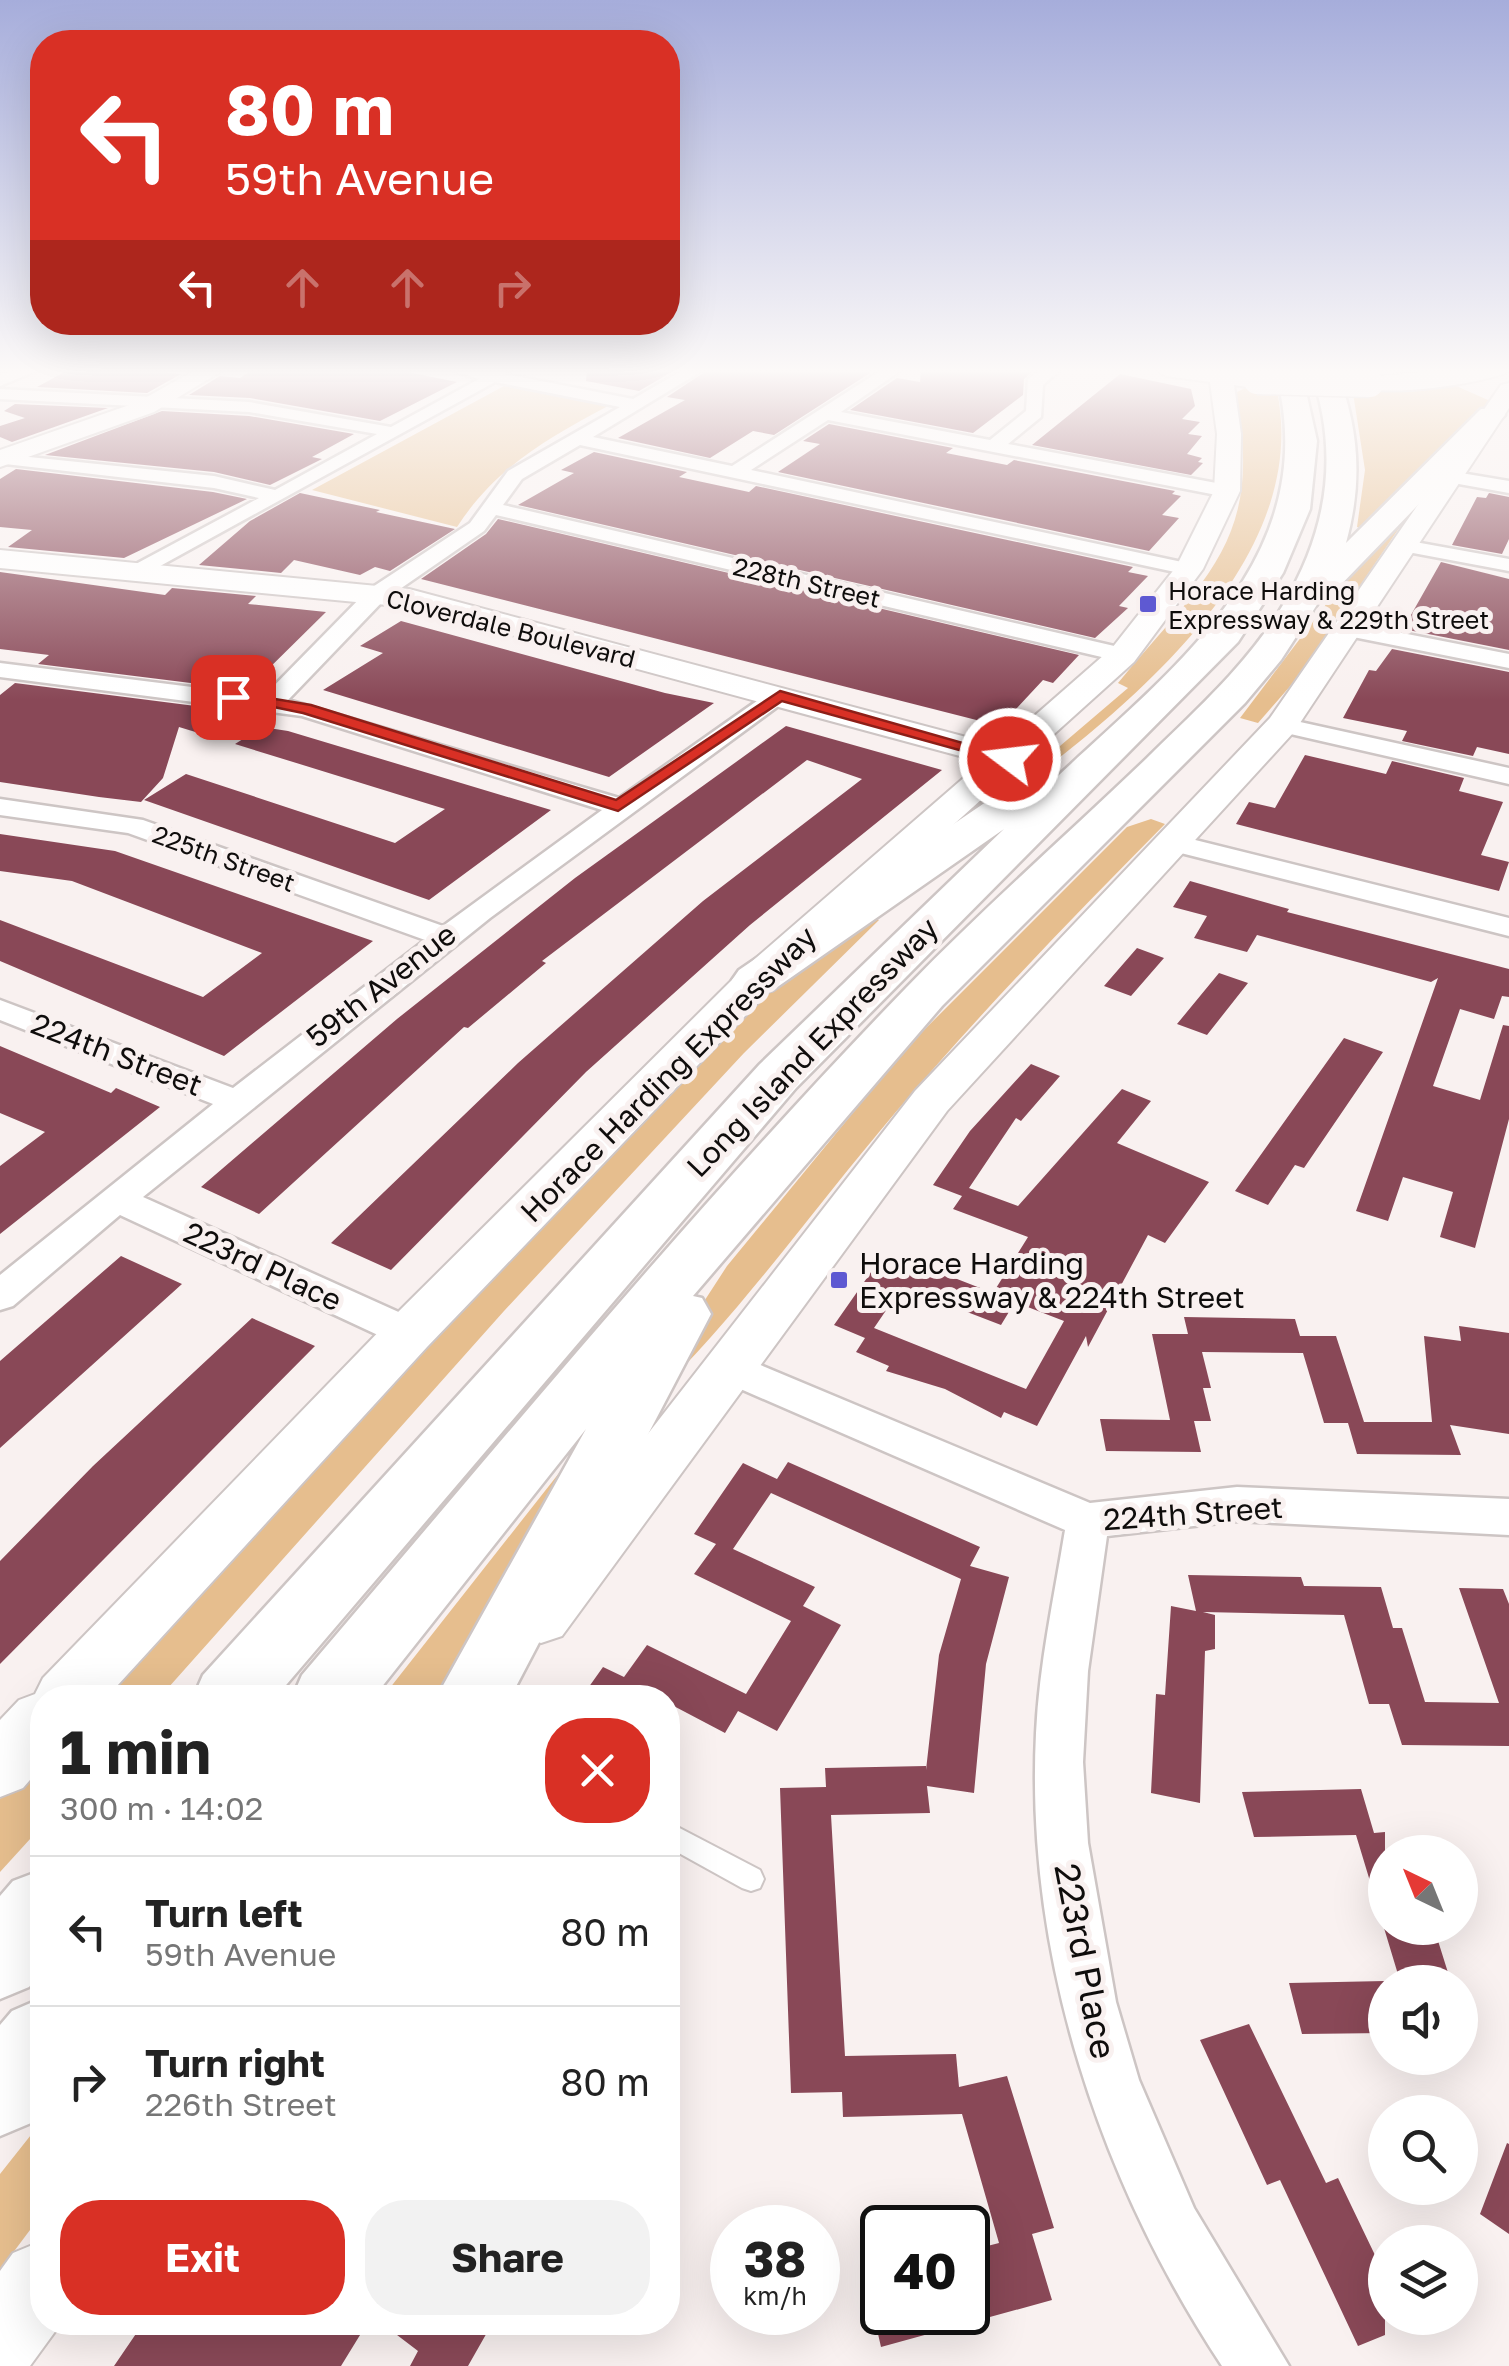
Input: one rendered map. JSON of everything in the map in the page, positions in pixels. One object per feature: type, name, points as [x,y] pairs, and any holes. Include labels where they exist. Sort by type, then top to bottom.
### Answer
[{"type":"highway","name":"Long Island Expressway","points":[[240,1685],[778,1076],[1175,686],[1251,600],[1290,531],[1299,479]]},
{"type":"highway","name":"Long Island Expressway","points":[[339,1685],[831,1098],[928,994],[1254,670],[1300,606],[1329,549],[1345,479]]},
{"type":"highway","points":[[1300,606],[1425,479]]},
{"type":"highway","points":[[756,980],[1175,686]]},
{"type":"highway","points":[[479,1685],[694,1290],[778,1181],[831,1098]]},
{"type":"highway","points":[[0,1958],[30,1924]]},
{"type":"highway","points":[[0,2092],[30,2056]]},
{"type":"main road","name":"Horace Harding Expressway","points":[[77,1685],[409,1333],[756,980],[1123,656],[1189,569],[1227,491],[1228,479]]},
{"type":"main road","points":[[492,1685],[931,1100],[1282,725],[1351,630],[1448,479]]},
{"type":"main road","name":"Cloverdale Boulevard","points":[[0,559],[408,598],[1010,759]]},
{"type":"main road","points":[[0,1766],[30,1734]]},
{"type":"main road","points":[[0,2338],[30,2298]]},
{"type":"street","points":[[191,479],[277,496]]},
{"type":"street","points":[[142,570],[308,479]]},
{"type":"street","points":[[272,702],[376,595],[477,527],[511,479]]},
{"type":"street","points":[[764,479],[1189,569]]},
{"type":"street","points":[[1167,479],[1227,491]]},
{"type":"street","points":[[1458,479],[1509,487]]},
{"type":"street","name":"228th Street","points":[[490,508],[1123,656]]},
{"type":"street","points":[[1404,546],[1509,566]]},
{"type":"street","points":[[1351,630],[1509,661]]},
{"type":"street","points":[[0,670],[272,702],[618,806]]},
{"type":"street","name":"59th Avenue","points":[[0,1296],[234,1100],[442,936],[618,806],[780,696]]},
{"type":"street","points":[[1282,725],[1509,776]]},
{"type":"street","name":"225th Street","points":[[0,807],[132,826],[442,936]]},
{"type":"street","points":[[1171,842],[1509,927]]},
{"type":"street","name":"224th Street","points":[[0,1008],[234,1100]]},
{"type":"street","name":"223rd Place","points":[[116,1199],[409,1333]]},
{"type":"street","name":"224th Street","points":[[728,1366],[1088,1521],[1237,1504],[1509,1517]]},
{"type":"street","name":"223rd Place","points":[[1088,1521],[1058,1760],[1075,1939],[1116,2104],[1177,2238],[1258,2366]]},
{"type":"lane","points":[[680,1841],[751,1879]]},
{"type":"shaded area","points":[[332,479],[497,479],[457,527],[312,490]]},
{"type":"shaded area","points":[[1242,479],[1275,479],[1253,544],[1208,615],[1148,681],[1078,743],[875,890],[1008,777],[1019,781],[1128,688],[1118,683],[1201,584],[1220,554],[1234,521]]},
{"type":"shaded area","points":[[1364,479],[1415,479],[1364,530],[1357,527]]},
{"type":"shaded area","points":[[1410,512],[1299,676],[1258,723],[1240,718],[1352,570]]},
{"type":"shaded area","points":[[1151,819],[1165,824],[960,1039],[748,1294],[654,1397],[677,1343],[727,1266],[907,1047],[1127,827]]},
{"type":"shaded area","points":[[869,916],[879,920],[744,1053],[504,1311],[171,1685],[106,1685],[739,1013]]},
{"type":"shaded area","points":[[589,1435],[445,1685],[392,1685]]},
{"type":"shaded area","points":[[30,1766],[30,1839],[0,1872],[0,1799]]},
{"type":"shaded area","points":[[30,2136],[30,2230],[0,2270],[0,2174]]},
{"type":"building","points":[[0,479],[105,479],[247,499],[124,558],[8,547],[32,530],[0,527]]},
{"type":"building","points":[[246,479],[281,479],[270,485]]},
{"type":"building","points":[[563,479],[690,479],[749,492],[756,486],[1133,567],[1128,572],[1148,576],[1119,606],[1128,608],[1095,638],[518,505]]},
{"type":"building","points":[[813,479],[1115,479],[1175,491],[1172,494],[1181,496],[1162,515],[1179,518],[1149,551]]},
{"type":"building","points":[[300,493],[455,529],[390,571],[375,567],[360,575],[294,560],[281,573],[199,565],[250,521]]},
{"type":"building","points":[[1489,493],[1509,497],[1509,539],[1502,554],[1452,545],[1477,497],[1486,498]]},
{"type":"building","points":[[498,519],[1079,655],[1053,683],[1043,680],[1000,726],[421,579],[486,534]]},
{"type":"building","points":[[1441,562],[1509,579],[1509,650],[1403,629]]},
{"type":"building","points":[[0,572],[165,595],[172,588],[256,596],[248,604],[326,612],[247,690],[38,664],[49,655],[0,649]]},
{"type":"building","points":[[401,621],[714,703],[609,777],[323,690],[383,653],[360,646]]},
{"type":"building","points":[[1392,649],[1509,672],[1509,754],[1477,747],[1473,756],[1402,741],[1407,731],[1343,718],[1369,670],[1376,671]]},
{"type":"building","points":[[15,683],[227,710],[202,734],[179,727],[163,778],[141,802],[99,797],[0,782],[0,695]]},
{"type":"building","points":[[786,726],[942,770],[750,925],[586,1072],[391,1270],[331,1243],[518,1063],[703,901],[862,779],[807,760],[542,961],[546,963],[468,1028],[464,1027],[259,1214],[201,1187],[397,1019],[575,878]]},
{"type":"building","points":[[262,727],[288,731],[551,810],[429,900],[144,800],[186,774],[395,843],[445,809],[235,744]]},
{"type":"building","points":[[1305,755],[1386,774],[1392,761],[1464,778],[1459,791],[1503,802],[1481,855],[1509,862],[1499,891],[1236,824],[1249,802],[1275,808]]},
{"type":"building","points":[[0,834],[115,851],[373,941],[224,1056],[0,961],[0,920],[203,997],[262,953],[72,881],[0,871]]},
{"type":"building","points":[[1190,881],[1289,909],[1287,912],[1509,969],[1509,997],[1502,996],[1494,1019],[1460,1009],[1433,1086],[1480,1100],[1503,1025],[1509,1026],[1509,1119],[1475,1248],[1440,1237],[1453,1192],[1403,1177],[1388,1221],[1356,1211],[1438,978],[1431,982],[1257,935],[1247,952],[1194,938],[1207,916],[1173,907]]},
{"type":"building","points":[[1137,948],[1164,958],[1131,996],[1104,986]]},
{"type":"building","points":[[1219,973],[1248,983],[1207,1035],[1177,1024]]},
{"type":"building","points":[[1344,1038],[1383,1052],[1304,1168],[1295,1165],[1268,1205],[1235,1191]]},
{"type":"building","points":[[0,1046],[111,1093],[116,1088],[160,1107],[0,1234],[0,1166],[45,1132],[0,1113]]},
{"type":"building","points":[[1031,1064],[1060,1076],[1021,1121],[1016,1118],[969,1188],[1018,1206],[1122,1089],[1151,1101],[1117,1143],[1209,1182],[1165,1243],[1148,1235],[1088,1347],[1086,1336],[1037,1426],[1004,1412],[1001,1418],[945,1389],[886,1371],[889,1366],[856,1352],[865,1338],[834,1325],[876,1265],[907,1277],[916,1263],[993,1293],[1028,1237],[953,1209],[962,1196],[933,1185],[970,1131]],"holes":[[[902,1287],[1001,1325],[1015,1302],[1064,1321],[1026,1389],[874,1328]]]},
{"type":"building","points":[[121,1256],[182,1284],[0,1448],[0,1361]]},
{"type":"building","points":[[1184,1317],[1295,1319],[1300,1336],[1336,1336],[1364,1422],[1432,1422],[1424,1336],[1461,1341],[1459,1326],[1509,1333],[1509,1434],[1450,1425],[1461,1455],[1357,1454],[1348,1423],[1324,1423],[1303,1353],[1202,1352],[1211,1388],[1203,1388],[1211,1421],[1194,1421],[1201,1452],[1106,1451],[1100,1419],[1170,1420],[1152,1334],[1188,1334]]},
{"type":"building","points":[[252,1318],[315,1346],[0,1664],[0,1561],[93,1466]]},
{"type":"building","points":[[788,1462],[980,1547],[970,1566],[1009,1577],[986,1664],[974,1793],[927,1786],[930,1813],[831,1815],[842,2006],[845,2056],[956,2054],[959,2087],[1007,2076],[1054,2228],[1032,2234],[1052,2300],[990,2317],[990,2245],[999,2243],[962,2114],[843,2117],[842,2092],[791,2093],[780,1788],[826,1787],[825,1768],[926,1766],[926,1770],[939,1655],[961,1579],[771,1493],[733,1549],[815,1587],[803,1606],[841,1625],[777,1731],[738,1711],[725,1733],[680,1709],[680,1685],[590,1685],[603,1667],[624,1677],[647,1645],[746,1694],[791,1621],[694,1574],[716,1544],[694,1534],[743,1463],[777,1479]]},
{"type":"building","points":[[1188,1575],[1301,1577],[1304,1586],[1381,1587],[1393,1628],[1402,1628],[1425,1702],[1499,1703],[1459,1588],[1503,1589],[1509,1604],[1509,1746],[1402,1745],[1389,1704],[1369,1704],[1344,1615],[1203,1612],[1215,1615],[1215,1649],[1205,1651],[1200,1803],[1151,1793],[1156,1694],[1165,1695],[1171,1606],[1196,1611]]},
{"type":"building","points":[[1361,1789],[1374,1833],[1385,1832],[1368,1835],[1368,1875],[1356,1835],[1254,1837],[1242,1792]]},
{"type":"building","points":[[1389,1945],[1439,1945],[1446,1965],[1395,1965]]},
{"type":"building","points":[[1368,1981],[1368,2033],[1302,2034],[1289,1983]]},
{"type":"building","points":[[1249,2024],[1326,2183],[1338,2178],[1368,2241],[1368,2335],[1385,2335],[1358,2346],[1280,2180],[1267,2185],[1200,2040]]},
{"type":"building","points":[[1509,2144],[1509,2234],[1480,2214]]},
{"type":"building","points":[[135,2335],[360,2335],[341,2366],[114,2366]]},
{"type":"building","points":[[397,2335],[486,2335],[468,2366],[410,2366],[418,2351]]},
{"type":"building","points":[[878,2335],[925,2335],[881,2347]]},
{"type":"place","name":"Horace Harding Expressway & 229th Street","points":[[1148,604]]},
{"type":"place","name":"Horace Harding Expressway & 224th Street","points":[[839,1280]]},
{"type":"route","points":[[233,697],[305,708],[618,806],[780,696],[1010,759]]}]
